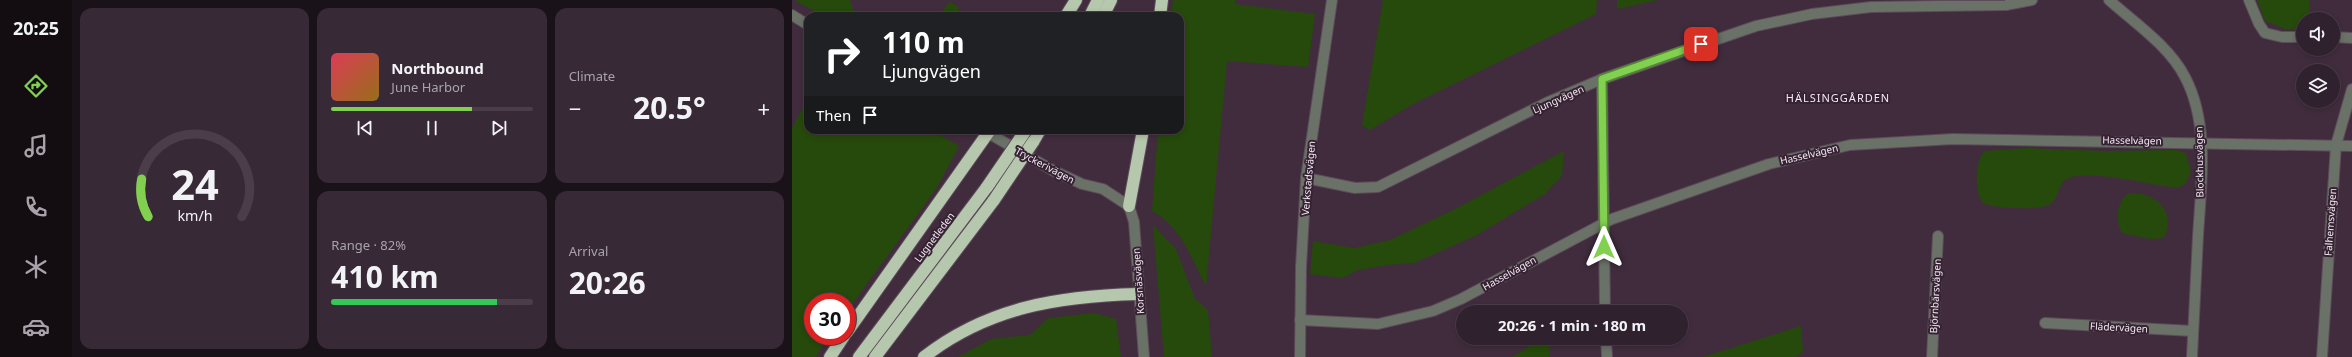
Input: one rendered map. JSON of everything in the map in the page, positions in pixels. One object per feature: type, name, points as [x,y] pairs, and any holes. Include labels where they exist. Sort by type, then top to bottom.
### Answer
[{"type":"highway","points":[[1068,12],[1076,0]]},
{"type":"highway","points":[[1092,12],[1098,0]]},
{"type":"highway","points":[[1105,12],[1111,0]]},
{"type":"highway","points":[[1160,12],[1162,0]]},
{"type":"highway","points":[[856,319],[985,134]]},
{"type":"highway","name":"Lugnetleden","points":[[859,357],[988,187],[1023,134]]},
{"type":"highway","points":[[875,357],[994,200],[1038,134]]},
{"type":"highway","points":[[1129,206],[1142,134]]},
{"type":"highway","points":[[924,357],[936,348],[986,320],[1020,308],[1089,295],[1138,294]]},
{"type":"highway","points":[[830,357],[838,345]]},
{"type":"street","name":"Verkstadsvägen","points":[[1300,357],[1300,320],[1306,178],[1332,0]]},
{"type":"street","name":"Ljungvägen","points":[[1306,178],[1355,188],[1378,187],[1548,102],[1602,79],[1756,26],[1812,14],[1871,6],[2006,5],[2032,0]]},
{"type":"street","name":"Blockhusvägen","points":[[2109,0],[2165,50],[2179,66],[2192,96],[2200,141],[2200,192],[2192,357]]},
{"type":"street","points":[[2249,0],[2259,24],[2265,33],[2282,37],[2296,37]]},
{"type":"street","points":[[792,15],[804,22]]},
{"type":"street","points":[[2340,37],[2352,38]]},
{"type":"street","points":[[1602,79],[1605,305]]},
{"type":"street","name":"Falhemsvägen","points":[[2322,357],[2336,145],[2352,88]]},
{"type":"street","name":"Tryckerivägen","points":[[992,134],[1054,171],[1082,184],[1103,189],[1129,206]]},
{"type":"street","name":"Hasselvägen","points":[[1300,320],[1365,325],[1394,322],[1417,316],[1461,299],[1604,223],[1769,164],[1850,145],[1953,139],[2200,141],[2352,146]]},
{"type":"street","name":"Korsnäsvägen","points":[[1129,206],[1134,222],[1138,294],[1144,357]]},
{"type":"street","name":"Björnbärsvägen","points":[[1932,357],[1938,236]]},
{"type":"street","name":"Flädervägen","points":[[2045,323],[2193,331]]},
{"type":"street","points":[[1606,345],[1607,357]]},
{"type":"green space","points":[[794,0],[850,0],[854,12],[816,12]]},
{"type":"green space","points":[[1173,0],[1235,0],[1235,4],[1315,14],[1308,67],[1227,61],[1206,287],[1185,244],[1178,234],[1162,217],[1152,211],[1158,134],[1184,134],[1184,12],[1172,12]]},
{"type":"green space","points":[[1383,0],[1597,0],[1596,14],[1411,105],[1370,130],[1362,125]]},
{"type":"green space","points":[[1617,0],[1658,0],[1617,9]]},
{"type":"green space","points":[[2257,0],[2309,0],[2310,12],[2296,12],[2296,30],[2285,29],[2265,21]]},
{"type":"green space","points":[[950,2],[960,8],[956,12],[941,12]]},
{"type":"green space","points":[[804,106],[804,134],[938,134],[959,146],[936,189],[856,299],[856,293],[804,293],[804,345],[823,345],[816,357],[792,357],[792,128]]},
{"type":"green space","points":[[2027,148],[2105,151],[2176,150],[2186,153],[2191,171],[2186,183],[2178,188],[2110,177],[2084,176],[2072,177],[2064,181],[2055,200],[2047,206],[2007,208],[1983,203],[1978,192],[1977,170],[1984,151]]},
{"type":"green space","points":[[1564,151],[1562,176],[1545,194],[1475,236],[1414,263],[1387,265],[1358,270],[1343,278],[1310,274],[1313,241],[1354,248],[1390,240],[1455,209]]},
{"type":"green space","points":[[2129,193],[2147,196],[2161,205],[2168,219],[2164,238],[2150,239],[2122,233],[2118,223],[2119,206],[2121,201]]},
{"type":"green space","points":[[1153,225],[1176,249],[1195,299],[1208,310],[1212,357],[1164,357]]},
{"type":"green space","points":[[1094,313],[1116,319],[1121,357],[958,357],[991,339],[1030,335],[1048,318]]},
{"type":"green space","points":[[1801,326],[1803,352],[1796,357],[1703,357]]},
{"type":"green space","points":[[1532,345],[1549,345],[1550,357],[1512,357]]},
{"type":"district","name":"HÄLSINGGÅRDEN","points":[[1838,98]]},
{"type":"route","points":[[1604,247],[1602,79],[1701,44]]}]
